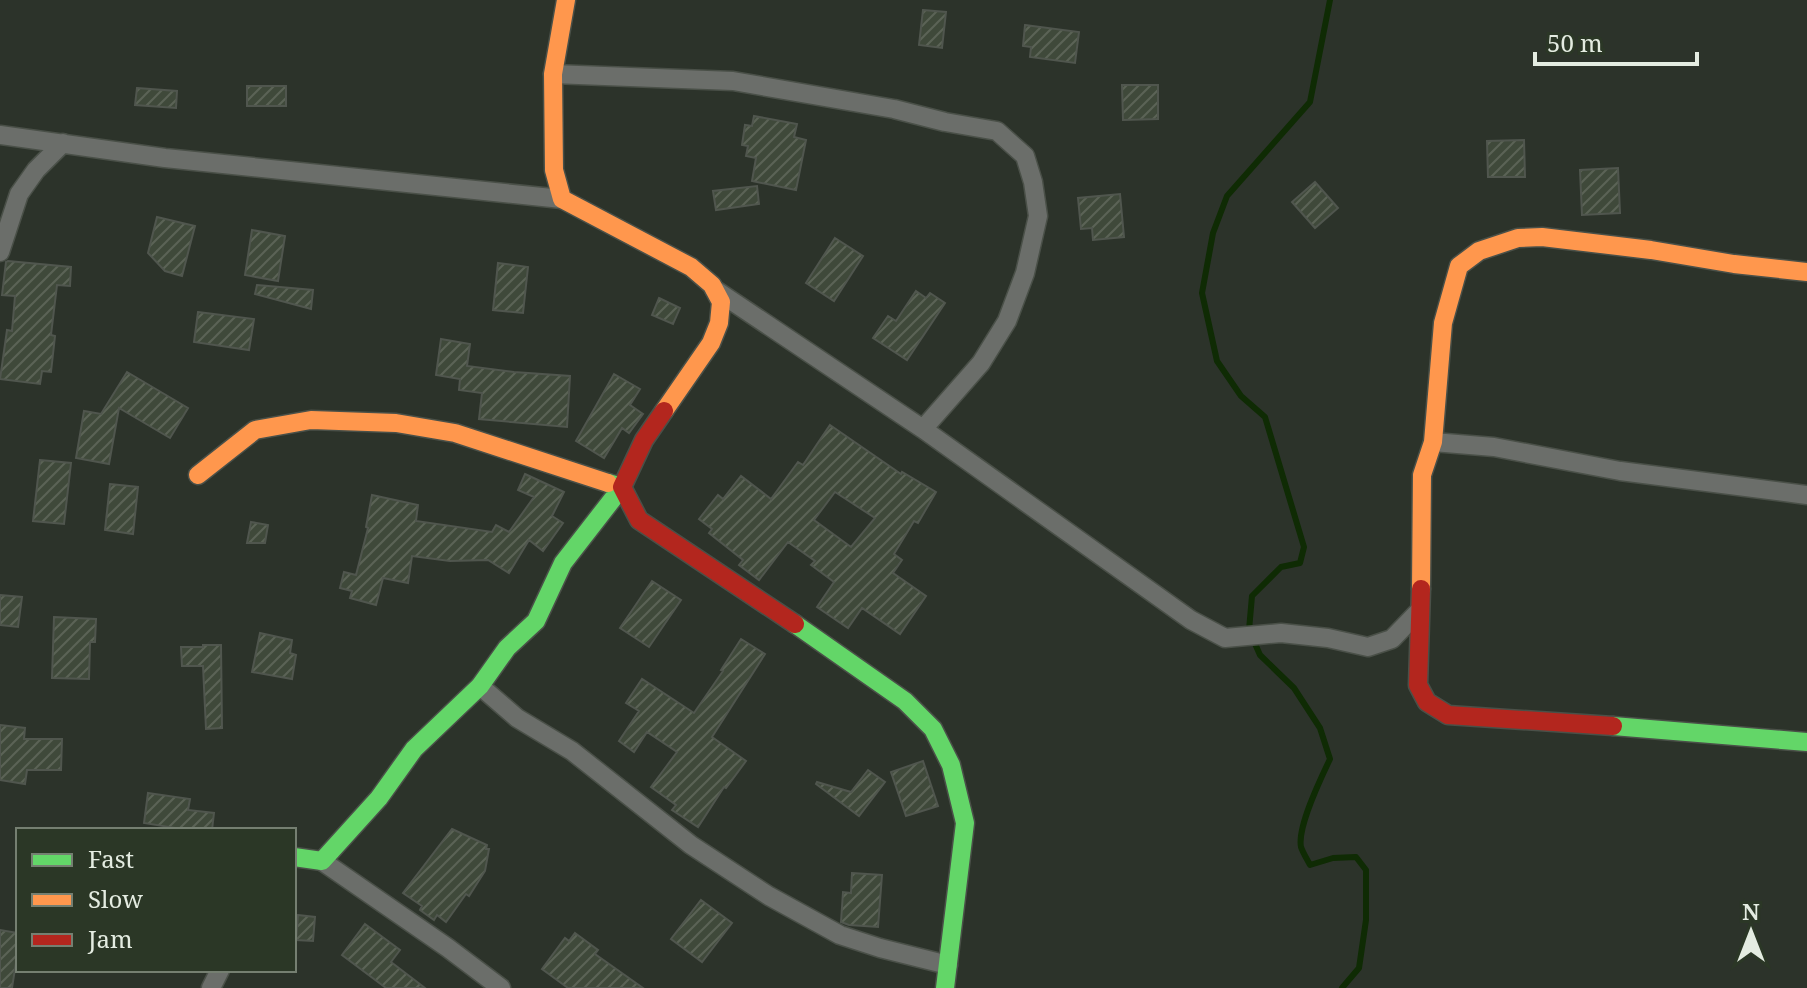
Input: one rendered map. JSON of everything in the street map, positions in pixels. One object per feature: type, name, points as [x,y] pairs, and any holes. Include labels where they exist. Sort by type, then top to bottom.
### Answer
[{"type":"street","points":[[562,199],[554,170],[553,74],[566,0]]},
{"type":"street","points":[[553,74],[733,81],[865,103],[997,131],[1025,156],[1038,216],[1025,273],[1007,321],[981,363],[923,429]]},
{"type":"street","points":[[0,135],[165,158],[562,199],[691,267],[712,285],[721,302],[719,323],[711,343],[644,440],[622,487],[563,563],[536,621],[507,648],[480,686],[414,749],[379,798],[322,861]]},
{"type":"street","points":[[0,252],[19,194],[36,170],[63,143]]},
{"type":"street","points":[[1807,272],[1542,237],[1518,238],[1479,251],[1459,266],[1443,323],[1433,442],[1422,475],[1418,685],[1427,702],[1448,715],[1807,742]]},
{"type":"street","points":[[714,289],[923,429],[1191,620],[1225,638],[1281,633],[1328,638],[1368,647],[1392,639],[1419,611]]},
{"type":"street","points":[[198,475],[255,430],[311,420],[396,423],[455,433],[622,487],[639,520],[905,701],[933,729],[951,765],[965,823],[945,988]]},
{"type":"street","points":[[1433,442],[1494,447],[1620,471],[1807,495]]},
{"type":"street","points":[[480,686],[517,718],[572,751],[691,845],[769,896],[840,935],[948,965]]},
{"type":"street","points":[[296,857],[322,861],[501,988]]},
{"type":"building","points":[[923,10],[946,12],[942,48],[919,45]]},
{"type":"building","points":[[1025,25],[1079,32],[1075,63],[1030,57],[1031,47],[1023,46]]},
{"type":"building","points":[[1122,85],[1158,85],[1158,119],[1123,120]]},
{"type":"building","points":[[247,86],[286,86],[286,106],[247,106]]},
{"type":"building","points":[[137,88],[177,91],[176,108],[135,105]]},
{"type":"building","points":[[754,116],[797,124],[794,137],[806,140],[796,190],[752,181],[756,158],[746,156],[748,146],[742,145],[745,125],[752,126]]},
{"type":"building","points":[[1524,140],[1525,177],[1488,177],[1487,141]]},
{"type":"building","points":[[1618,168],[1620,213],[1582,215],[1580,170]]},
{"type":"building","points":[[1315,182],[1338,208],[1315,228],[1292,202]]},
{"type":"building","points":[[757,186],[759,204],[716,210],[713,191]]},
{"type":"building","points":[[1120,194],[1124,237],[1093,240],[1092,228],[1081,229],[1078,198]]},
{"type":"building","points":[[157,217],[195,226],[182,276],[165,271],[148,253]]},
{"type":"building","points":[[252,230],[285,236],[278,281],[245,275]]},
{"type":"building","points":[[835,238],[863,256],[834,301],[806,283]]},
{"type":"building","points":[[8,261],[71,267],[70,286],[57,285],[51,335],[55,336],[51,372],[42,371],[40,384],[0,379],[7,330],[12,331],[15,296],[2,295]]},
{"type":"building","points":[[498,263],[528,267],[523,313],[493,310]]},
{"type":"building","points":[[257,285],[313,290],[311,309],[255,294]]},
{"type":"building","points":[[916,291],[926,298],[930,293],[945,303],[907,360],[873,338],[888,316],[896,321]]},
{"type":"building","points":[[659,298],[680,308],[673,324],[652,315]]},
{"type":"building","points":[[198,312],[254,319],[249,350],[194,342]]},
{"type":"building","points":[[441,339],[470,344],[467,366],[570,376],[567,427],[479,419],[482,393],[459,390],[460,379],[436,375]]},
{"type":"building","points":[[127,372],[188,408],[170,438],[119,408],[109,464],[76,458],[84,411],[101,414]]},
{"type":"building","points":[[614,374],[640,389],[630,405],[643,414],[629,433],[622,428],[604,458],[576,441]]},
{"type":"building","points":[[830,425],[901,474],[936,492],[918,523],[914,521],[894,554],[902,560],[893,573],[926,596],[900,634],[862,608],[848,628],[817,607],[834,582],[811,565],[815,561],[788,542],[759,580],[739,565],[743,560],[709,533],[712,529],[699,519],[718,495],[723,499],[741,476],[771,499],[798,462],[803,465]],"holes":[[[835,492],[875,518],[851,547],[814,520]]]},
{"type":"building","points":[[40,460],[71,463],[64,524],[33,521]]},
{"type":"building","points":[[525,474],[564,492],[552,516],[563,523],[543,551],[529,540],[509,573],[488,560],[450,561],[412,556],[408,583],[383,578],[376,605],[350,598],[352,591],[340,588],[344,572],[356,575],[368,528],[372,495],[418,505],[416,521],[492,532],[496,525],[509,532],[534,497],[518,490]]},
{"type":"building","points":[[110,484],[138,487],[133,534],[105,530]]},
{"type":"building","points":[[251,522],[268,525],[265,543],[247,543]]},
{"type":"building","points":[[652,581],[681,600],[649,647],[620,628]]},
{"type":"building","points":[[0,595],[22,597],[18,627],[0,625]]},
{"type":"building","points":[[54,617],[96,619],[95,642],[90,642],[89,679],[52,678]]},
{"type":"building","points":[[260,633],[292,640],[290,653],[296,655],[292,679],[252,672]]},
{"type":"building","points":[[741,639],[765,654],[712,737],[746,761],[724,787],[698,827],[672,810],[676,805],[651,787],[677,752],[647,732],[634,752],[619,741],[639,711],[626,703],[642,679],[694,713]]},
{"type":"building","points":[[221,645],[222,728],[206,729],[203,666],[182,666],[181,647]]},
{"type":"building","points":[[0,725],[25,728],[24,739],[62,739],[61,770],[27,770],[25,784],[0,780]]},
{"type":"building","points":[[923,761],[938,806],[906,816],[891,772]]},
{"type":"building","points":[[868,770],[885,782],[859,816],[816,784],[851,792]]},
{"type":"building","points":[[148,793],[190,799],[188,810],[214,813],[212,828],[176,828],[144,823]]},
{"type":"building","points":[[452,829],[487,845],[486,849],[489,849],[485,871],[469,896],[466,894],[446,922],[437,915],[434,920],[420,910],[422,906],[403,893]]},
{"type":"building","points":[[852,873],[882,875],[878,927],[841,922],[843,892],[851,893]]},
{"type":"building","points":[[701,900],[732,923],[702,962],[671,939]]},
{"type":"building","points":[[298,915],[315,917],[313,941],[296,940]]},
{"type":"building","points":[[365,924],[400,950],[391,962],[425,988],[386,988],[342,955]]},
{"type":"building","points":[[0,930],[16,933],[16,963],[12,988],[0,988]]},
{"type":"building","points":[[575,933],[598,950],[595,954],[643,988],[568,988],[542,969],[565,938],[569,941]]},
{"type":"waterway","points":[[1330,0],[1310,102],[1227,196],[1213,233],[1202,293],[1217,361],[1241,396],[1265,417],[1304,547],[1300,563],[1281,567],[1252,596],[1249,630],[1260,655],[1294,688],[1320,728],[1330,759],[1306,815],[1301,838],[1303,852],[1310,865],[1333,858],[1356,857],[1366,870],[1366,920],[1359,968],[1342,988]]},
{"type":"traffic: fast","points":[[296,857],[322,861],[379,798],[414,749],[480,686],[507,648],[536,621],[563,563],[622,487],[608,483]]},
{"type":"traffic: fast","points":[[795,624],[905,701],[933,729],[951,765],[965,823],[945,988]]},
{"type":"traffic: fast","points":[[1613,726],[1807,742]]},
{"type":"traffic: slow","points":[[566,0],[553,74],[554,170],[562,199],[691,267],[712,285],[721,302],[719,323],[711,343],[664,411]]},
{"type":"traffic: slow","points":[[1421,589],[1422,475],[1433,442],[1443,323],[1459,266],[1479,251],[1518,238],[1542,237],[1807,272]]},
{"type":"traffic: slow","points":[[198,475],[255,430],[311,420],[396,423],[455,433],[608,483]]},
{"type":"traffic: jam","points":[[664,411],[644,440],[622,487],[639,520],[795,624]]},
{"type":"traffic: jam","points":[[1421,589],[1418,685],[1427,702],[1448,715],[1613,726]]}]
